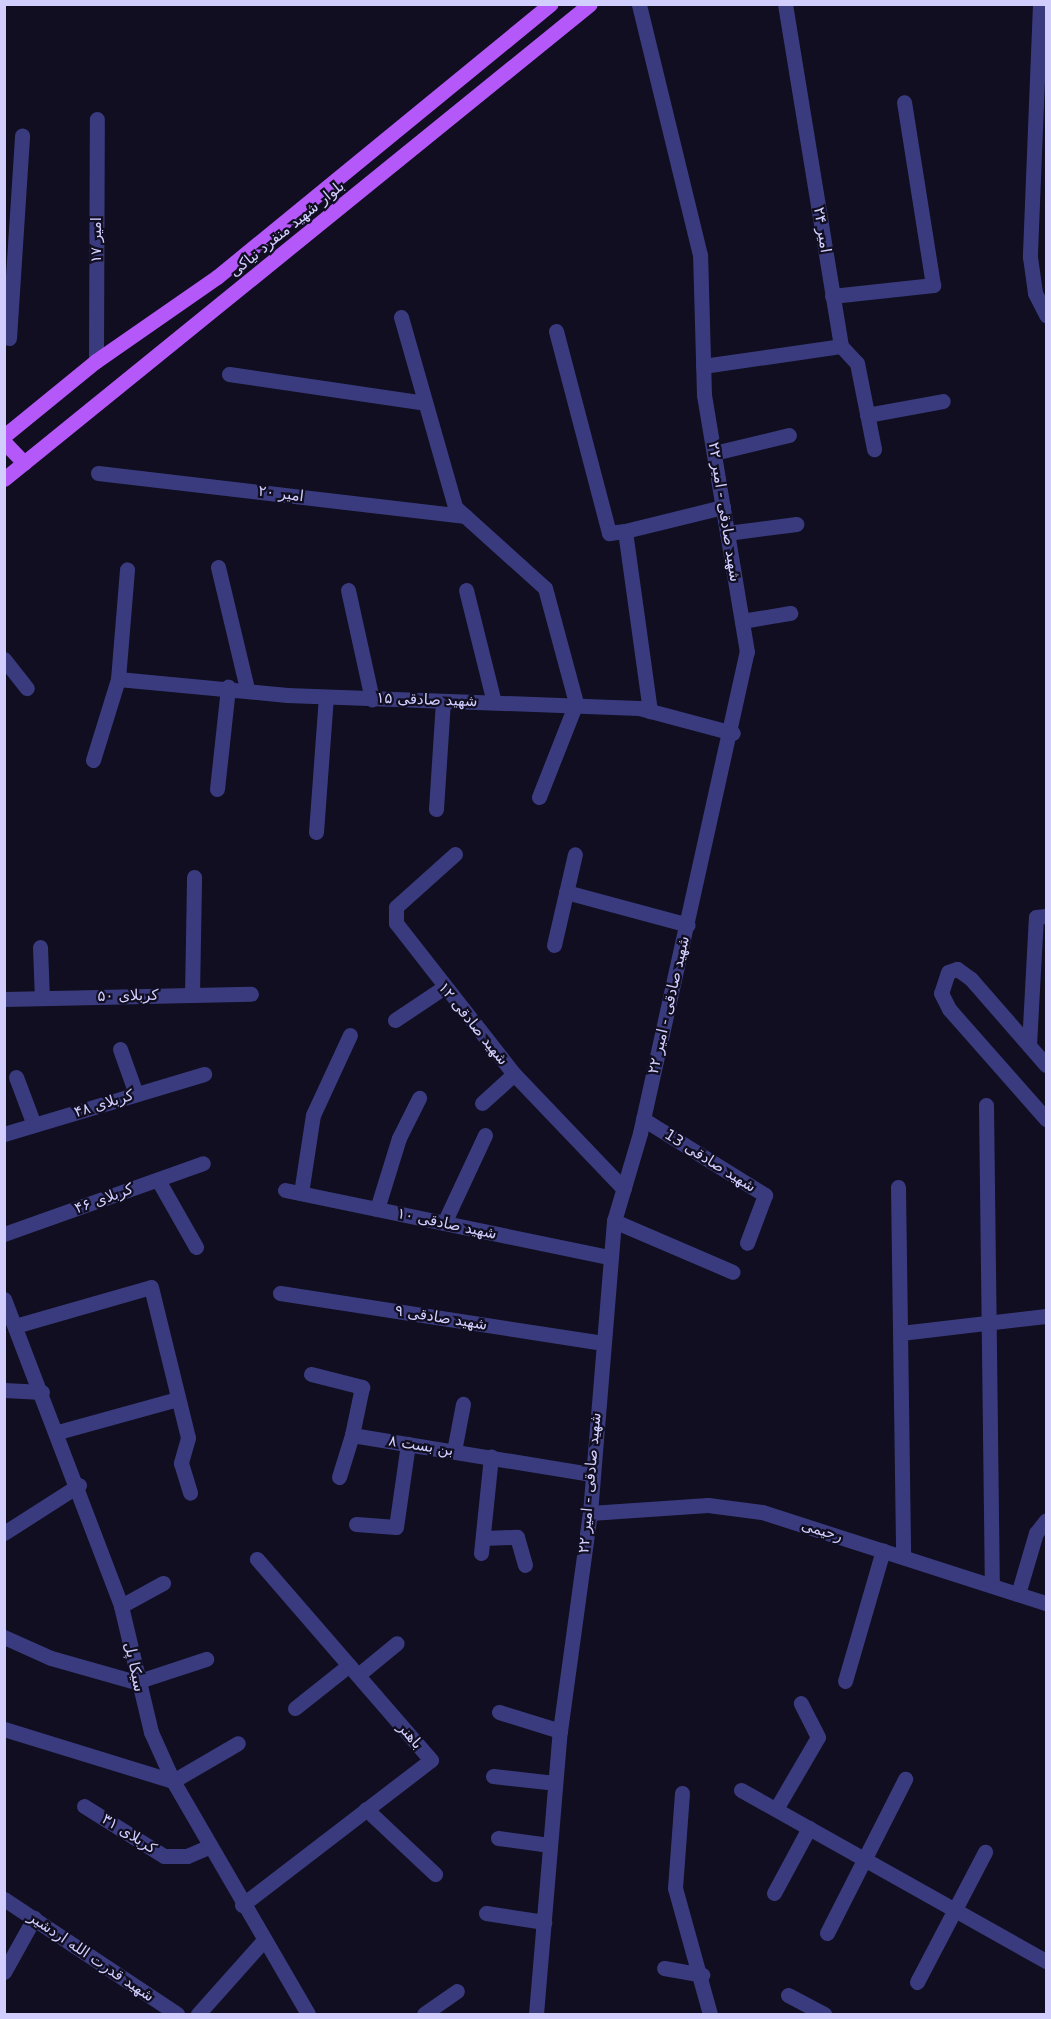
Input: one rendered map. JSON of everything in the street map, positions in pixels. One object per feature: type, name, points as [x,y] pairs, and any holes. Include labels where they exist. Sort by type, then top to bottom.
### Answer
[{"type":"main road","name":"بلوار شهید منفرد نیاکی","points":[[4,436],[96,362],[217,277],[550,4]]},
{"type":"main road","name":"بلوار شهید منفرد نیاکی","points":[[4,479],[590,4]]},
{"type":"main road","points":[[4,442],[24,463]]},
{"type":"street","name":"شهید صادقی - امیر ۲۲","points":[[536,2014],[560,1731],[590,1513],[590,1474],[614,1221],[643,1119],[733,733],[747,652],[714,453],[703,366],[699,255],[639,4]]},
{"type":"street","name":"امیر ۲۴","points":[[785,4],[841,346],[857,363],[874,448]]},
{"type":"street","points":[[1040,4],[1041,145],[1030,257],[1035,293],[1047,315]]},
{"type":"street","points":[[832,296],[933,285],[904,102]]},
{"type":"street","name":"امیر ۱۷","points":[[96,362],[97,119]]},
{"type":"street","points":[[9,338],[9,263],[22,135]]},
{"type":"street","points":[[400,317],[455,507],[545,588],[576,704],[539,797]]},
{"type":"street","points":[[556,331],[609,533],[723,507]]},
{"type":"street","points":[[703,366],[841,346]]},
{"type":"street","points":[[229,374],[425,403]]},
{"type":"street","points":[[867,415],[943,401]]},
{"type":"street","points":[[714,453],[789,435]]},
{"type":"street","name":"امیر ۲۰","points":[[98,472],[465,516]]},
{"type":"street","points":[[727,534],[796,524]]},
{"type":"street","points":[[625,531],[650,711]]},
{"type":"street","points":[[218,567],[247,689]]},
{"type":"street","points":[[93,760],[118,679],[128,569]]},
{"type":"street","points":[[348,590],[372,699]]},
{"type":"street","points":[[466,591],[494,702]]},
{"type":"street","points":[[742,621],[790,613]]},
{"type":"street","points":[[4,659],[27,688]]},
{"type":"street","name":"شهید صادقی ۱۵","points":[[118,679],[326,697],[576,704],[650,711],[733,733]]},
{"type":"street","points":[[217,789],[228,687]]},
{"type":"street","points":[[316,832],[326,697]]},
{"type":"street","points":[[436,809],[442,701]]},
{"type":"street","name":"شهید صادقی ۱۲","points":[[455,854],[396,907],[395,915],[443,988],[514,1074],[624,1189]]},
{"type":"street","points":[[554,945],[575,854]]},
{"type":"street","points":[[192,995],[194,877]]},
{"type":"street","points":[[566,892],[688,925]]},
{"type":"street","points":[[1029,1045],[1036,917],[1047,916]]},
{"type":"street","points":[[40,947],[42,998]]},
{"type":"street","points":[[1047,1065],[972,979],[957,969],[948,972],[941,993],[949,1009],[1047,1119]]},
{"type":"street","points":[[395,1020],[443,988]]},
{"type":"street","name":"کربلای ۵۰","points":[[4,999],[251,994]]},
{"type":"street","points":[[301,1193],[313,1115],[350,1035]]},
{"type":"street","points":[[120,1049],[136,1094]]},
{"type":"street","name":"کربلای ۴۸","points":[[4,1134],[204,1074]]},
{"type":"street","points":[[482,1103],[514,1074]]},
{"type":"street","points":[[16,1077],[34,1125]]},
{"type":"street","points":[[377,1209],[399,1138],[419,1098]]},
{"type":"street","points":[[986,1105],[992,1586]]},
{"type":"street","name":"شهید صادقی 13","points":[[643,1119],[765,1195],[747,1243]]},
{"type":"street","points":[[444,1223],[485,1135]]},
{"type":"street","name":"کربلای ۴۶","points":[[4,1234],[203,1163]]},
{"type":"street","points":[[158,1179],[196,1246]]},
{"type":"street","points":[[898,1187],[903,1556]]},
{"type":"street","name":"شهید صادقی ۱۰","points":[[285,1190],[609,1257]]},
{"type":"street","points":[[614,1221],[733,1272]]},
{"type":"street","points":[[15,1326],[151,1287],[188,1438],[181,1462],[190,1493]]},
{"type":"street","name":"شهید صادقی ۹","points":[[280,1293],[603,1343]]},
{"type":"street","name":"سیکا پل","points":[[4,1299],[79,1485],[121,1606],[136,1682],[173,1780],[242,1905],[308,2014]]},
{"type":"street","points":[[901,1333],[1047,1316]]},
{"type":"street","points":[[311,1374],[362,1387],[352,1435],[339,1477]]},
{"type":"street","points":[[4,1390],[42,1392]]},
{"type":"street","points":[[58,1432],[178,1399]]},
{"type":"street","points":[[454,1451],[463,1404]]},
{"type":"street","name":"بن بست ۸","points":[[352,1435],[590,1474]]},
{"type":"street","points":[[356,1524],[396,1527],[408,1444]]},
{"type":"street","points":[[491,1457],[482,1545],[517,1537],[525,1564]]},
{"type":"street","points":[[4,1533],[79,1485]]},
{"type":"street","name":"رحیمی","points":[[590,1513],[735,1508],[903,1556],[1047,1603]]},
{"type":"street","points":[[1018,1594],[1036,1533],[1047,1520]]},
{"type":"street","points":[[845,1681],[883,1550]]},
{"type":"street","name":"باهنر","points":[[242,1905],[431,1760],[257,1559]]},
{"type":"street","points":[[121,1606],[163,1584]]},
{"type":"street","points":[[4,1637],[51,1658],[136,1682],[206,1659]]},
{"type":"street","points":[[295,1708],[398,1643]]},
{"type":"street","points":[[776,1809],[818,1737],[801,1703]]},
{"type":"street","points":[[499,1712],[560,1731]]},
{"type":"street","points":[[4,1729],[173,1780],[238,1743]]},
{"type":"street","points":[[493,1776],[555,1783]]},
{"type":"street","points":[[827,1933],[867,1861],[905,1779]]},
{"type":"street","points":[[741,1790],[1047,1961]]},
{"type":"street","points":[[682,1793],[675,1888],[702,1975],[710,2014]]},
{"type":"street","name":"کربلای ۳۱","points":[[84,1806],[164,1856],[187,1856],[210,1846]]},
{"type":"street","points":[[366,1809],[435,1874]]},
{"type":"street","points":[[774,1893],[809,1828]]},
{"type":"street","points":[[498,1838],[550,1845]]},
{"type":"street","points":[[917,1982],[985,1852]]},
{"type":"street","name":"شهید قدرت الله اردشیر","points":[[4,1899],[177,2014]]},
{"type":"street","points":[[486,1913],[544,1922]]},
{"type":"street","points":[[4,1972],[34,1918]]},
{"type":"street","points":[[198,2014],[263,1941]]},
{"type":"street","points":[[664,1968],[702,1975]]},
{"type":"street","points":[[424,2014],[458,1991]]},
{"type":"street","points":[[788,1995],[824,2014]]}]
